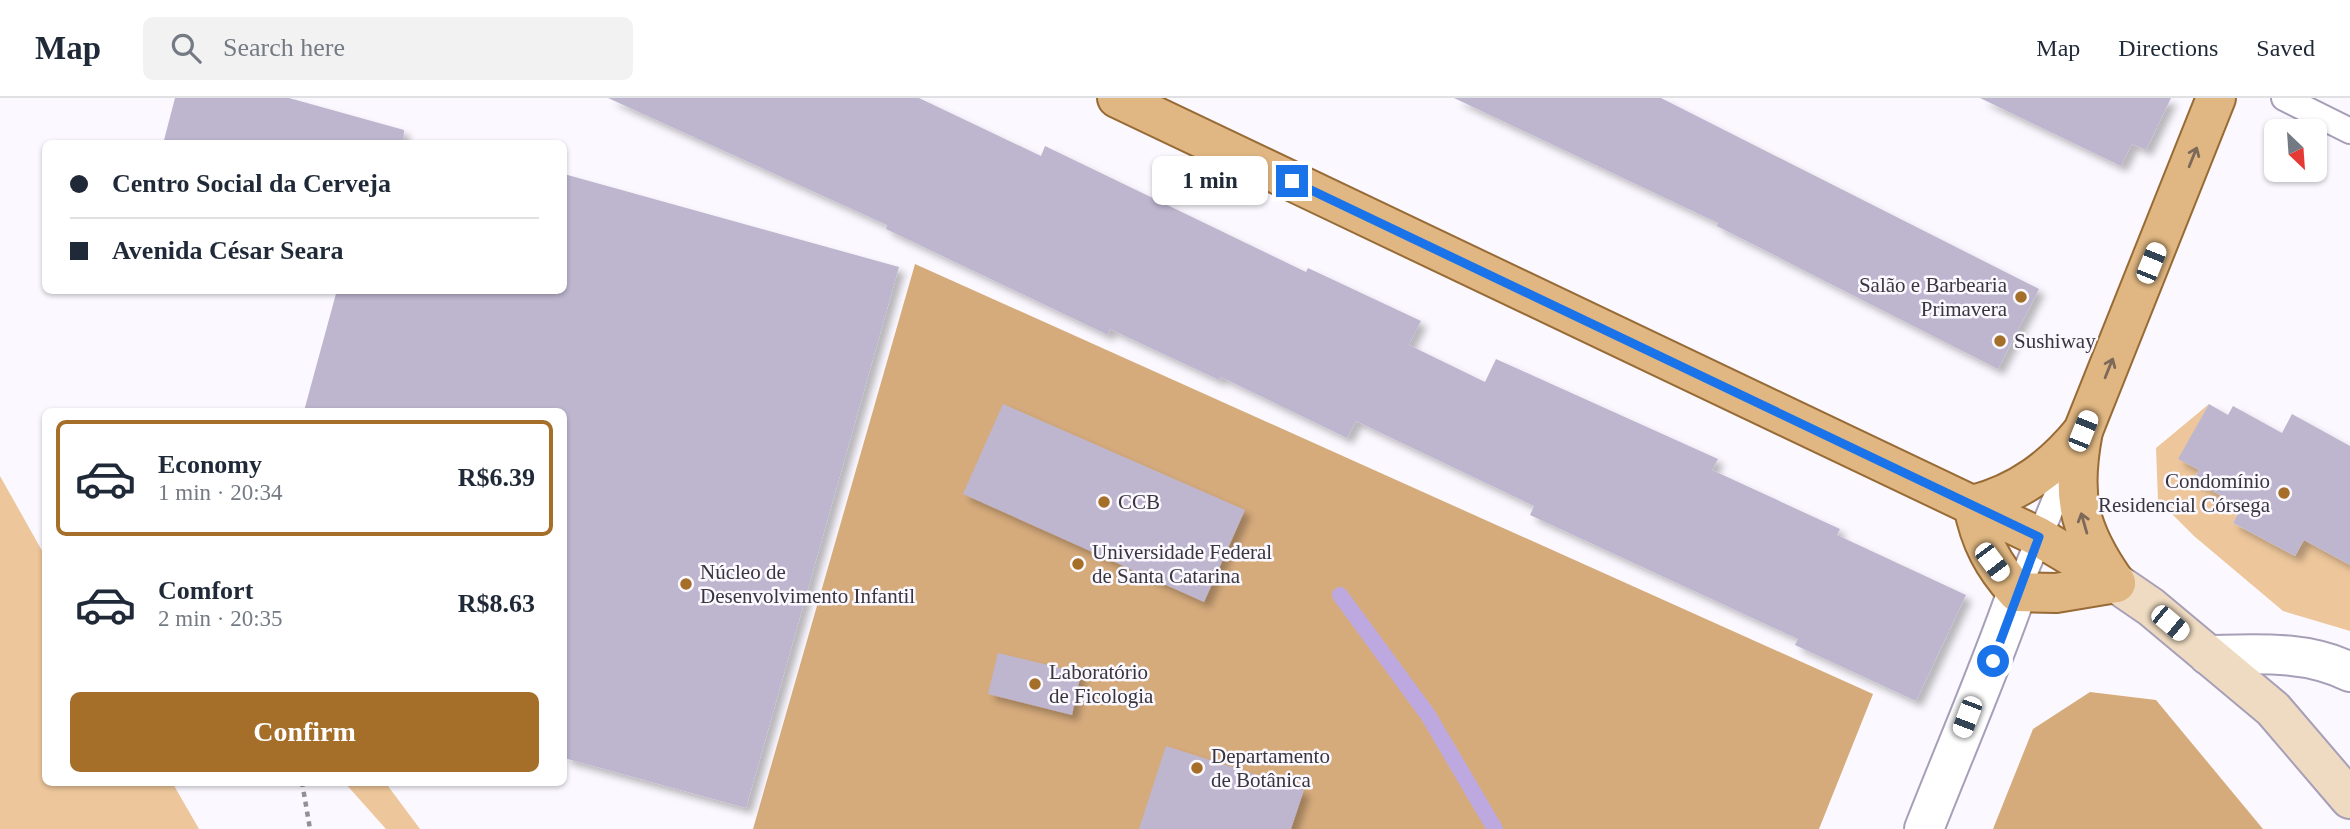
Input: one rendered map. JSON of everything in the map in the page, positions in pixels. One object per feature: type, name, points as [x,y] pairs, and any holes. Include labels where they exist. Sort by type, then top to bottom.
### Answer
[{"type":"main road","points":[[1116,98],[2039,537],[2151,607],[2273,709],[2350,799]]},
{"type":"main road","points":[[2116,583],[2094,552],[2083,524],[2077,493],[2077,462],[2083,431],[2216,98]]},
{"type":"main road","points":[[1973,505],[1992,500],[2027,484],[2058,460],[2083,431]]},
{"type":"main road","points":[[1973,505],[1983,544],[1992,562],[2017,592],[2056,593],[2116,583]]},
{"type":"street","points":[[1924,829],[1967,717],[1993,661],[2017,592]]},
{"type":"street","points":[[2208,655],[2270,653],[2328,661],[2350,672]]},
{"type":"lane","points":[[2284,98],[2350,131]]},
{"type":"lane","points":[[2017,592],[2083,431]]},
{"type":"path","points":[[303,786],[310,829]]},
{"type":"shaded area","points":[[915,264],[1873,694],[1819,829],[753,829]]},
{"type":"shaded area","points":[[2209,404],[2179,459],[2199,470],[2193,480],[2241,507],[2233,523],[2295,556],[2304,540],[2350,565],[2350,631],[2283,611],[2194,536],[2158,500],[2156,448]]},
{"type":"shaded area","points":[[0,476],[42,551],[42,786],[174,786],[199,829],[0,829]]},
{"type":"shaded area","points":[[2090,692],[2156,700],[2263,829],[1993,829],[2033,729]]},
{"type":"shaded area","points":[[348,786],[388,786],[420,829],[386,829]]},
{"type":"building","points":[[175,98],[289,98],[404,130],[403,140],[164,140]]},
{"type":"building","points":[[608,98],[919,98],[1041,156],[1045,146],[1306,272],[1308,268],[1421,321],[1409,345],[1485,382],[1496,359],[1718,459],[1712,470],[1840,529],[1837,535],[1966,595],[1916,701],[1795,645],[1798,639],[1530,515],[1534,506],[1356,421],[1347,438],[1221,377],[1219,380],[1110,329],[1108,335],[886,229],[887,225]]},
{"type":"building","points":[[1454,98],[1661,98],[2039,289],[1998,369],[1717,226],[1718,223]]},
{"type":"building","points":[[1980,98],[2171,98],[2146,150],[2132,144],[2121,166]]},
{"type":"building","name":"Núcleo de Desenvolvimento Infantil","points":[[567,175],[899,267],[746,808],[567,759],[567,408],[305,408],[336,294],[567,294]]},
{"type":"building","name":"CCB","points":[[1003,404],[1245,510],[1204,602],[963,494]]},
{"type":"building","name":"Condomínio Residencial Córsega","points":[[2209,404],[2228,415],[2233,406],[2282,433],[2292,414],[2350,446],[2350,565],[2304,540],[2295,556],[2233,523],[2241,507],[2193,480],[2199,470],[2178,459]]},
{"type":"building","name":"Laboratório de Ficologia","points":[[998,653],[1081,673],[1072,715],[988,694]]},
{"type":"building","name":"Departamento de Botânica","points":[[1166,746],[1304,790],[1291,829],[1139,829]]},
{"type":"waterway","points":[[1340,595],[1428,715],[1495,829]]},
{"type":"place","name":"Salão e Barbearia Primavera","points":[[2021,297]]},
{"type":"place","name":"Sushiway","points":[[2000,341]]},
{"type":"place","name":"Condomínio Residencial Córsega","points":[[2284,493]]},
{"type":"place","name":"CCB","points":[[1104,502]]},
{"type":"place","name":"Universidade Federal de Santa Catarina","points":[[1078,564]]},
{"type":"place","name":"Núcleo de Desenvolvimento Infantil","points":[[686,584]]},
{"type":"place","name":"Laboratório de Ficologia","points":[[1035,684]]},
{"type":"place","name":"Departamento de Botânica","points":[[1197,768]]},
{"type":"route","points":[[1292,181],[2039,537],[1993,661]]}]
